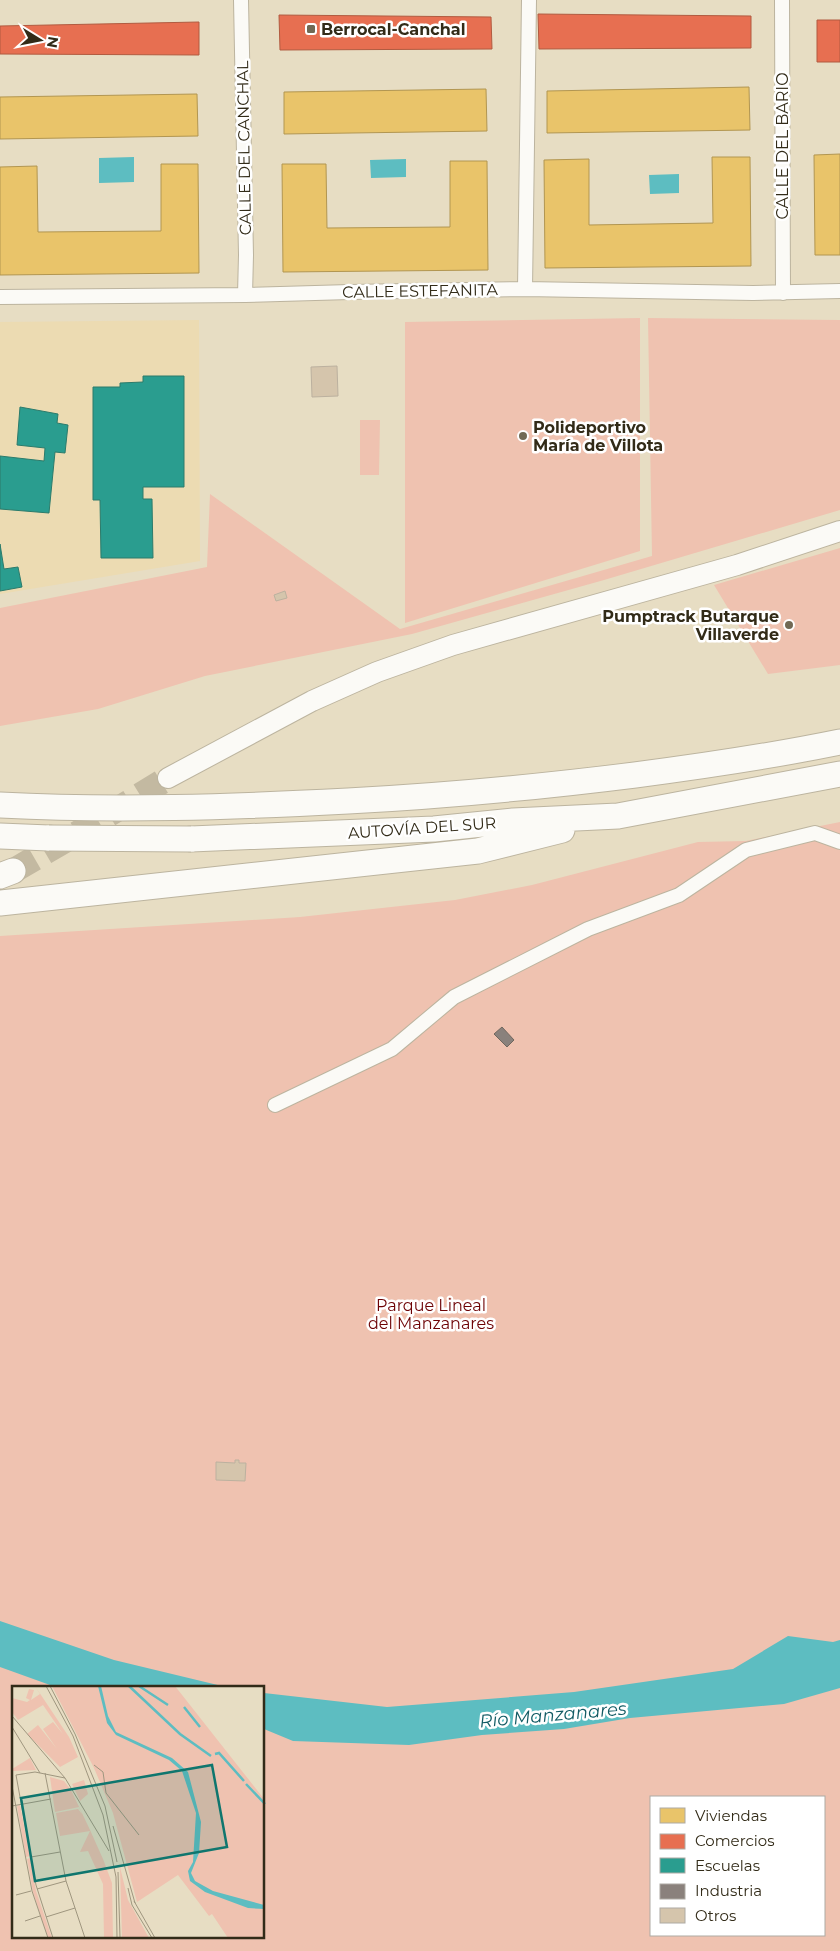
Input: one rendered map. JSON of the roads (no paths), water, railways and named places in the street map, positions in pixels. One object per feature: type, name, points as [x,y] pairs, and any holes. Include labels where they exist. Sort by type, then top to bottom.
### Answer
[{"type":"highway","name":"AUTOVÍA DEL SUR","points":[[0,805],[58,808],[244,807],[411,798],[534,788],[794,752],[840,742]]},
{"type":"highway","name":"AUTOVÍA DEL SUR","points":[[0,836],[191,839],[425,829],[618,816],[840,774]]},
{"type":"highway","points":[[0,903],[478,851],[618,816]]},
{"type":"street","name":"CALLE DEL CANCHAL","points":[[241,0],[246,255],[245,295]]},
{"type":"street","points":[[525,289],[529,0]]},
{"type":"street","name":"CALLE DEL BARIO","points":[[782,0],[783,293]]},
{"type":"street","name":"CALLE ESTEFANITA","points":[[0,297],[245,295],[525,289],[783,293],[840,291]]},
{"type":"street","points":[[168,778],[312,701],[377,672],[453,645],[737,565],[840,531]]},
{"type":"street","points":[[275,1105],[392,1049],[454,997],[588,929],[679,895],[746,850],[815,834],[840,842]]},
{"type":"water","points":[[134,157],[134,182],[99,183],[99,158]]},
{"type":"water","points":[[406,159],[406,177],[371,178],[370,160]]},
{"type":"water","points":[[679,174],[679,193],[650,194],[649,175]]},
{"type":"water","points":[[0,1621],[114,1660],[222,1686],[56,1686],[0,1667]]},
{"type":"water","name":"Río Manzanares","points":[[788,1636],[833,1642],[840,1640],[840,1688],[784,1704],[630,1718],[564,1729],[482,1735],[409,1745],[293,1741],[265,1729],[265,1693],[387,1707],[574,1692],[733,1669]]},
{"type":"tunnel","points":[[13,871],[168,778]]},
{"type":"place","name":"Berrocal-Canchal","points":[[311,29]]},
{"type":"place","name":"Polideportivo María de Villota","points":[[523,436]]},
{"type":"place","name":"Pumptrack Butarque Villaverde","points":[[789,625]]},
{"type":"park label","name":"Parque Lineal del Manzanares","points":[[431,1314]]}]
